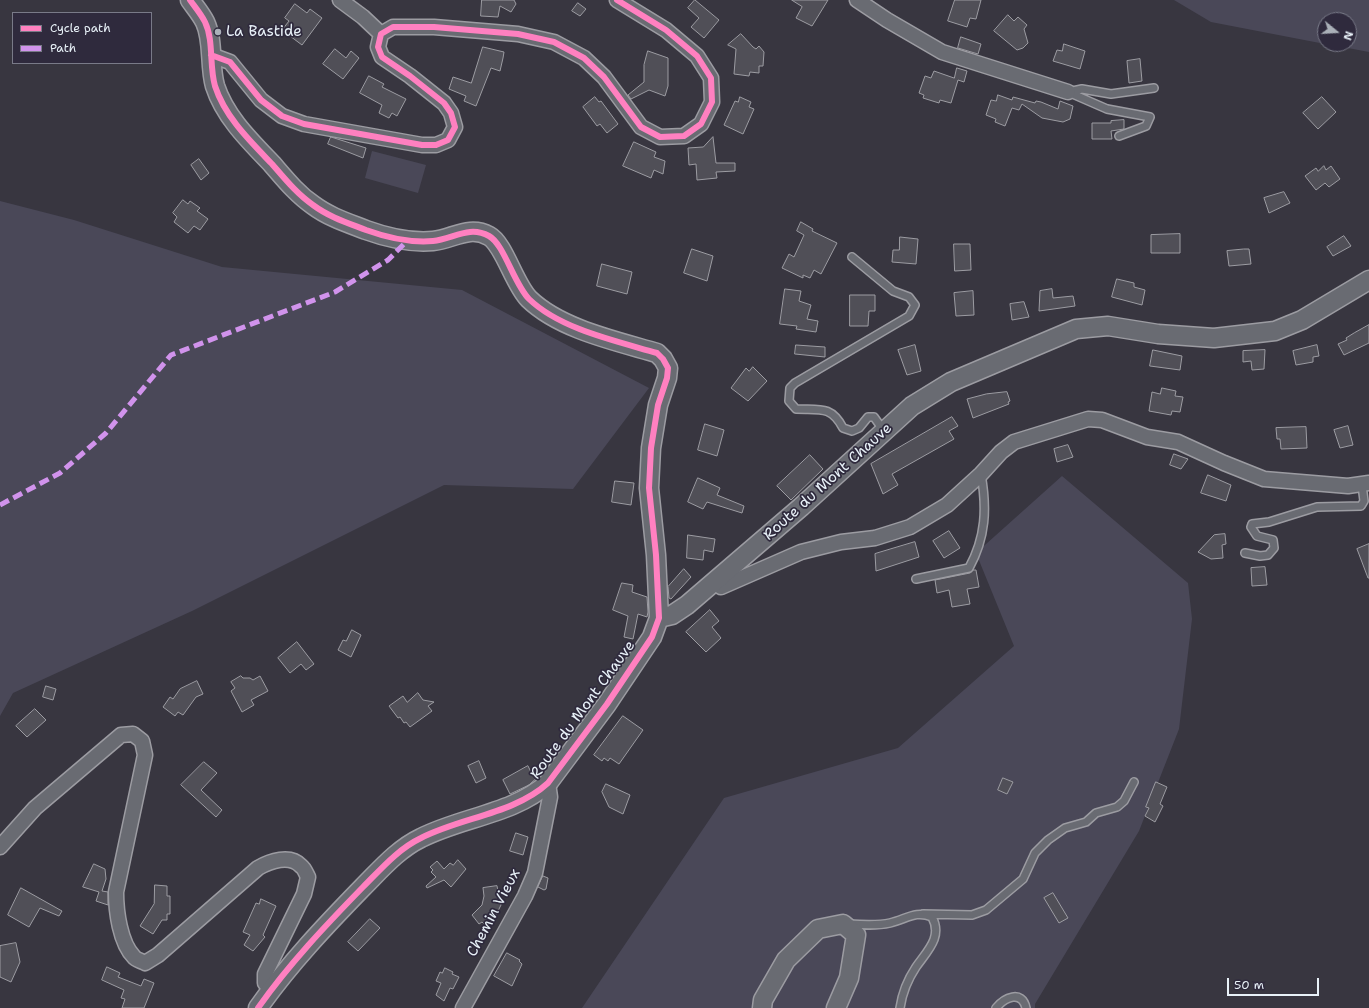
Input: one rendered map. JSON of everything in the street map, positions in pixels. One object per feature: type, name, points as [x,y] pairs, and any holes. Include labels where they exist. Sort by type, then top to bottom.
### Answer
[{"type":"street","points":[[190,0],[205,22],[215,84],[222,102],[231,118],[300,195],[313,206],[330,216],[352,225],[380,235],[407,241],[434,241],[465,232],[474,231],[491,237],[497,243],[519,286],[529,299],[561,321],[657,353],[663,359],[668,368],[667,378],[658,405],[650,448],[649,488],[656,555],[659,618]]},
{"type":"street","points":[[340,0],[363,17],[381,34]]},
{"type":"street","points":[[211,56],[230,62],[261,100],[282,116],[304,124],[422,145],[436,145],[448,140],[455,127],[451,113],[444,103],[410,76],[382,57],[378,47],[381,34],[393,27],[434,27],[518,34],[554,42],[584,58],[604,77],[641,127],[660,137],[684,136],[700,124],[712,102],[711,78],[697,56],[666,30],[617,0]]},
{"type":"street","points":[[858,0],[887,20],[942,52],[1068,92]]},
{"type":"street","name":"Route du Mont Chauve","points":[[258,1008],[271,990],[333,917],[396,854],[420,838],[444,827],[516,804],[538,792],[548,783],[607,704],[652,637],[659,618],[677,611],[714,582],[912,406],[951,382],[1076,329],[1108,326],[1158,334],[1214,338],[1275,331],[1302,320],[1369,280]]},
{"type":"street","points":[[714,582],[721,587],[801,552],[841,542],[875,538],[910,527],[947,505],[981,474],[1001,452],[1014,442],[1088,419],[1102,420],[1147,437],[1178,442],[1264,479],[1348,486],[1366,484]]},
{"type":"street","points":[[0,847],[35,808],[121,735],[133,734],[142,741],[146,755],[116,892],[116,910],[126,944],[134,958],[145,963],[258,868],[270,861],[285,859],[300,864],[308,877],[304,894],[265,974],[265,983],[271,990]]},
{"type":"street","name":"Chemin Vieux","points":[[463,1008],[525,896],[534,873],[550,797],[548,783]]},
{"type":"street","points":[[762,1008],[763,1000],[786,960],[818,929],[843,924],[856,935],[849,978],[836,1008]]},
{"type":"lane","points":[[1068,92],[1082,89],[1111,94],[1154,88]]},
{"type":"lane","points":[[1068,92],[1107,109],[1150,117],[1146,126],[1119,136]]},
{"type":"lane","points":[[852,257],[893,291],[909,297],[915,305],[913,310],[910,316],[795,383],[790,388],[789,401],[796,409],[818,410],[832,413],[843,428],[852,431],[859,428],[868,417],[874,417],[884,431]]},
{"type":"lane","points":[[916,579],[969,568],[978,551],[983,527],[985,497],[981,474]]},
{"type":"lane","points":[[1245,553],[1260,556],[1268,555],[1274,548],[1273,540],[1256,536],[1251,527],[1252,524],[1270,522],[1317,507],[1361,506],[1364,501],[1366,484]]},
{"type":"lane","points":[[843,924],[874,925],[891,923],[915,915],[972,915],[986,910],[1023,879],[1035,854],[1048,840],[1065,828],[1086,822],[1096,813],[1117,807],[1124,801],[1134,782]]},
{"type":"lane","points":[[900,1008],[906,986],[916,968],[934,942],[937,933],[936,924],[932,917],[923,914]]},
{"type":"lane","points":[[996,1008],[1002,1001],[1011,996],[1019,998],[1025,1003],[1026,1008]]},
{"type":"shaded area","points":[[1174,0],[1369,0],[1369,52],[1357,50],[1357,12],[1317,12],[1317,42],[1211,22]]},
{"type":"shaded area","points":[[372,151],[426,165],[418,193],[365,178]]},
{"type":"shaded area","points":[[0,201],[74,220],[222,267],[462,290],[649,388],[573,489],[444,485],[192,611],[13,693],[0,716]]},
{"type":"shaded area","points":[[1062,476],[1188,583],[1192,619],[1179,729],[1139,831],[1035,1004],[1035,1008],[582,1008],[724,798],[898,748],[1014,646],[976,553]]},
{"type":"building","points":[[482,0],[514,0],[516,4],[511,12],[500,6],[498,17],[481,16]]},
{"type":"building","points":[[695,0],[719,20],[704,38],[691,27],[699,18],[688,8]]},
{"type":"building","points":[[792,0],[828,0],[812,26],[796,18],[802,7]]},
{"type":"building","points":[[955,0],[981,0],[976,19],[970,18],[967,27],[948,21]]},
{"type":"building","points":[[578,3],[586,9],[580,16],[572,11]]},
{"type":"building","points":[[295,4],[307,13],[310,9],[322,18],[302,45],[282,30],[289,21],[285,18]]},
{"type":"building","points":[[1008,15],[1014,21],[1018,17],[1027,25],[1024,29],[1028,43],[1023,48],[1017,50],[994,31]]},
{"type":"building","points":[[741,34],[753,47],[756,49],[759,46],[764,52],[763,66],[759,66],[759,73],[750,72],[749,76],[734,74],[736,49],[728,45]]},
{"type":"building","points":[[961,37],[981,44],[978,54],[958,48]]},
{"type":"building","points":[[1064,44],[1085,51],[1080,69],[1053,61],[1057,50],[1062,51]]},
{"type":"building","points":[[483,47],[504,52],[500,71],[491,68],[476,106],[464,101],[466,96],[449,89],[453,77],[471,83]]},
{"type":"building","points":[[335,49],[346,58],[351,51],[359,58],[343,79],[323,64]]},
{"type":"building","points":[[648,51],[668,58],[668,86],[665,96],[649,90],[631,99],[628,95],[644,82],[644,65]]},
{"type":"building","points":[[1140,59],[1142,81],[1129,83],[1127,61]]},
{"type":"building","points":[[957,68],[967,71],[964,82],[958,80],[951,103],[940,100],[939,103],[923,98],[924,95],[919,93],[925,76],[931,78],[934,71],[954,78]]},
{"type":"building","points":[[369,76],[384,84],[382,87],[406,99],[397,116],[392,113],[389,118],[379,113],[382,105],[360,93]]},
{"type":"building","points":[[998,95],[1012,100],[1013,97],[1035,103],[1036,101],[1041,102],[1058,109],[1060,101],[1073,106],[1070,119],[1063,122],[1042,118],[1022,104],[1019,110],[1012,108],[1005,126],[995,122],[996,119],[986,115],[991,100],[996,101]]},
{"type":"building","points":[[595,97],[599,102],[601,101],[618,124],[607,133],[600,124],[597,126],[583,107]]},
{"type":"building","points":[[740,97],[751,102],[749,107],[754,109],[743,134],[724,125],[735,101],[738,102]]},
{"type":"building","points":[[1322,97],[1336,112],[1318,129],[1303,113]]},
{"type":"building","points":[[1124,120],[1124,129],[1111,131],[1112,139],[1092,139],[1092,123],[1111,123],[1111,121]]},
{"type":"building","points":[[331,137],[366,148],[363,158],[328,144]]},
{"type":"building","points":[[713,137],[716,163],[735,163],[735,171],[716,172],[717,178],[697,180],[696,164],[689,165],[688,148],[703,147]]},
{"type":"building","points":[[634,142],[656,152],[654,157],[665,161],[663,174],[654,170],[651,178],[623,166]]},
{"type":"building","points":[[199,159],[209,173],[201,180],[191,165]]},
{"type":"building","points":[[1324,166],[1326,170],[1331,166],[1340,179],[1329,187],[1325,183],[1316,190],[1305,176],[1316,168],[1318,171]]},
{"type":"building","points":[[1284,192],[1290,203],[1269,213],[1264,198]]},
{"type":"building","points":[[183,200],[188,204],[190,201],[200,208],[197,211],[208,219],[200,230],[194,226],[188,233],[174,222],[177,217],[173,213]]},
{"type":"building","points":[[801,222],[813,229],[812,231],[837,243],[821,274],[814,270],[810,278],[803,275],[803,278],[782,268],[789,254],[794,257],[804,235],[797,231]]},
{"type":"building","points":[[1180,234],[1180,253],[1151,253],[1151,235]]},
{"type":"building","points":[[1344,236],[1351,246],[1333,256],[1327,247]]},
{"type":"building","points":[[900,237],[918,239],[916,264],[892,262],[893,250],[899,250]]},
{"type":"building","points":[[954,244],[970,244],[971,270],[955,271]]},
{"type":"building","points":[[692,249],[713,256],[707,281],[684,273]]},
{"type":"building","points":[[1249,249],[1251,264],[1229,266],[1227,251]]},
{"type":"building","points":[[602,264],[632,272],[627,294],[597,286]]},
{"type":"building","points":[[1117,279],[1134,283],[1134,287],[1145,290],[1142,305],[1112,297]]},
{"type":"building","points":[[785,289],[801,291],[799,301],[811,305],[807,319],[818,321],[816,332],[796,329],[797,326],[780,324]]},
{"type":"building","points":[[1052,289],[1053,298],[1073,296],[1075,306],[1039,311],[1040,291]]},
{"type":"building","points":[[973,291],[974,315],[956,316],[954,293]]},
{"type":"building","points":[[850,295],[875,295],[875,311],[869,311],[868,326],[850,326]]},
{"type":"building","points":[[1024,302],[1029,317],[1012,320],[1010,304]]},
{"type":"building","points":[[1369,325],[1369,343],[1344,355],[1338,344],[1347,340],[1346,338]]},
{"type":"building","points":[[796,345],[825,347],[825,357],[795,354]]},
{"type":"building","points":[[915,345],[921,371],[907,375],[898,350]]},
{"type":"building","points":[[1317,345],[1319,356],[1313,357],[1313,362],[1296,365],[1293,351]]},
{"type":"building","points":[[1153,350],[1182,356],[1180,370],[1150,366]]},
{"type":"building","points":[[1265,350],[1264,369],[1252,370],[1251,361],[1243,362],[1243,351]]},
{"type":"building","points":[[753,367],[767,381],[748,401],[731,388],[746,368],[749,371]]},
{"type":"building","points":[[1162,388],[1176,391],[1175,396],[1183,397],[1180,412],[1172,411],[1171,415],[1149,411],[1152,392],[1160,394]]},
{"type":"building","points":[[1007,392],[1010,401],[1008,402],[1009,404],[973,418],[967,399],[986,394]]},
{"type":"building","points":[[952,417],[958,426],[949,431],[954,439],[892,474],[898,485],[883,494],[871,464]]},
{"type":"building","points":[[705,424],[724,430],[717,456],[698,450]]},
{"type":"building","points":[[1348,426],[1353,445],[1340,448],[1334,430]]},
{"type":"building","points":[[1306,427],[1307,448],[1281,449],[1280,439],[1277,439],[1276,428]]},
{"type":"building","points":[[1068,445],[1073,457],[1057,462],[1054,449]]},
{"type":"building","points":[[1174,454],[1188,459],[1181,469],[1170,465]]},
{"type":"building","points":[[810,455],[823,469],[791,500],[777,486]]},
{"type":"building","points":[[1208,475],[1231,485],[1226,501],[1201,493]]},
{"type":"building","points":[[698,478],[720,488],[717,495],[744,506],[742,513],[707,502],[703,509],[688,502]]},
{"type":"building","points":[[615,481],[634,483],[631,505],[612,502]]},
{"type":"building","points":[[949,531],[960,548],[944,558],[933,541]]},
{"type":"building","points":[[1225,534],[1226,544],[1222,545],[1223,558],[1211,559],[1198,552],[1214,535]]},
{"type":"building","points":[[688,535],[715,539],[713,552],[704,550],[703,560],[687,558]]},
{"type":"building","points":[[915,542],[919,557],[876,571],[875,554]]},
{"type":"building","points":[[1369,544],[1369,578],[1368,578],[1357,549]]},
{"type":"building","points":[[1265,567],[1267,585],[1252,586],[1251,568]]},
{"type":"building","points":[[684,569],[691,577],[671,599],[669,598],[668,587]]},
{"type":"building","points":[[973,570],[976,570],[979,587],[967,589],[970,604],[952,607],[949,590],[937,593],[935,580],[970,573]]},
{"type":"building","points":[[622,583],[633,585],[632,592],[647,597],[647,617],[638,614],[633,639],[624,637],[628,616],[613,610]]},
{"type":"building","points":[[710,610],[719,621],[712,627],[721,638],[706,652],[686,632]]},
{"type":"building","points":[[352,630],[361,635],[351,657],[338,650],[343,640],[346,641]]},
{"type":"building","points":[[297,642],[314,664],[306,670],[301,664],[290,673],[278,658]]},
{"type":"building","points":[[241,676],[243,678],[250,678],[253,680],[260,676],[268,691],[251,700],[254,705],[242,712],[231,691],[235,688],[231,682]]},
{"type":"building","points":[[197,681],[203,694],[196,697],[183,715],[178,712],[175,716],[163,707],[170,697],[173,699],[180,689]]},
{"type":"building","points":[[46,686],[56,689],[53,700],[43,697]]},
{"type":"building","points":[[418,693],[423,700],[434,702],[428,706],[432,711],[410,727],[406,722],[404,723],[400,717],[398,718],[389,706],[403,696],[407,702]]},
{"type":"building","points":[[35,709],[46,720],[27,737],[16,726]]},
{"type":"building","points":[[623,716],[643,730],[619,764],[610,758],[608,761],[604,758],[602,761],[594,755]]},
{"type":"building","points":[[479,761],[486,778],[476,783],[468,766]]},
{"type":"building","points":[[204,762],[217,773],[201,790],[222,810],[216,817],[181,785]]},
{"type":"building","points":[[528,766],[533,776],[544,771],[529,785],[510,794],[503,780]]},
{"type":"building","points":[[1003,778],[1013,782],[1007,794],[998,790]]},
{"type":"building","points":[[1156,782],[1167,787],[1160,804],[1163,806],[1155,822],[1145,816],[1149,808],[1146,807]]},
{"type":"building","points":[[606,784],[630,795],[623,814],[609,807],[602,792]]},
{"type":"building","points":[[516,833],[528,837],[523,855],[510,851]]},
{"type":"building","points":[[458,860],[466,869],[451,887],[444,880],[427,888],[426,886],[436,877],[431,872],[433,870],[430,867],[437,861],[444,869],[450,863],[453,865]]},
{"type":"building","points":[[94,864],[105,869],[106,879],[102,891],[108,892],[108,905],[96,901],[99,892],[83,887]]},
{"type":"building","points":[[543,876],[548,878],[546,889],[544,890],[538,887]]},
{"type":"building","points":[[155,885],[167,886],[167,896],[170,896],[170,914],[167,914],[167,920],[162,920],[153,934],[140,926],[154,904]]},
{"type":"building","points":[[497,886],[501,905],[495,918],[492,917],[484,924],[482,922],[479,924],[472,915],[482,905],[484,896],[483,888]]},
{"type":"building","points":[[21,888],[62,911],[59,916],[40,908],[29,927],[8,915]]},
{"type":"building","points":[[1053,893],[1068,918],[1059,923],[1044,898]]},
{"type":"building","points":[[261,899],[276,906],[263,935],[265,937],[253,951],[244,945],[250,935],[243,932],[256,903],[259,904]]},
{"type":"building","points":[[370,919],[380,928],[358,951],[348,942]]},
{"type":"building","points":[[16,943],[20,962],[11,982],[0,977],[0,946]]},
{"type":"building","points":[[507,953],[520,960],[519,961],[522,964],[512,986],[494,976]]},
{"type":"building","points":[[107,967],[120,973],[118,977],[141,986],[144,979],[154,983],[144,1008],[122,1008],[125,999],[121,998],[124,990],[102,980]]},
{"type":"building","points":[[445,968],[453,972],[452,974],[459,977],[453,989],[450,988],[444,1001],[436,995],[441,983],[436,981],[440,972],[442,973]]},
{"type":"marked path","points":[[0,505],[60,473],[106,433],[171,355],[335,292],[388,260],[407,241]]},
{"type":"cycle path","points":[[190,0],[200,13],[208,29],[211,45],[213,78],[219,97],[225,108],[239,128],[291,186],[307,201],[339,219],[391,238],[416,241],[433,241],[468,232],[482,233],[489,236],[499,247],[529,299],[542,309],[556,318],[589,333],[657,353],[663,359],[668,368],[667,378],[658,405],[651,448],[649,488],[656,555],[659,618],[652,637],[607,704],[548,783],[520,802],[437,831],[421,838],[397,854],[383,866],[322,930],[295,960],[258,1008]]},
{"type":"cycle path","points":[[211,55],[230,62],[261,100],[282,116],[304,124],[422,145],[436,145],[448,140],[455,127],[451,113],[444,103],[410,76],[382,57],[378,47],[381,34],[393,27],[434,27],[518,34],[554,42],[584,58],[604,77],[641,127],[660,137],[684,136],[701,124],[712,102],[711,78],[697,56],[666,30],[617,0]]},
{"type":"place","name":"La Bastide","points":[[218,32]]}]
